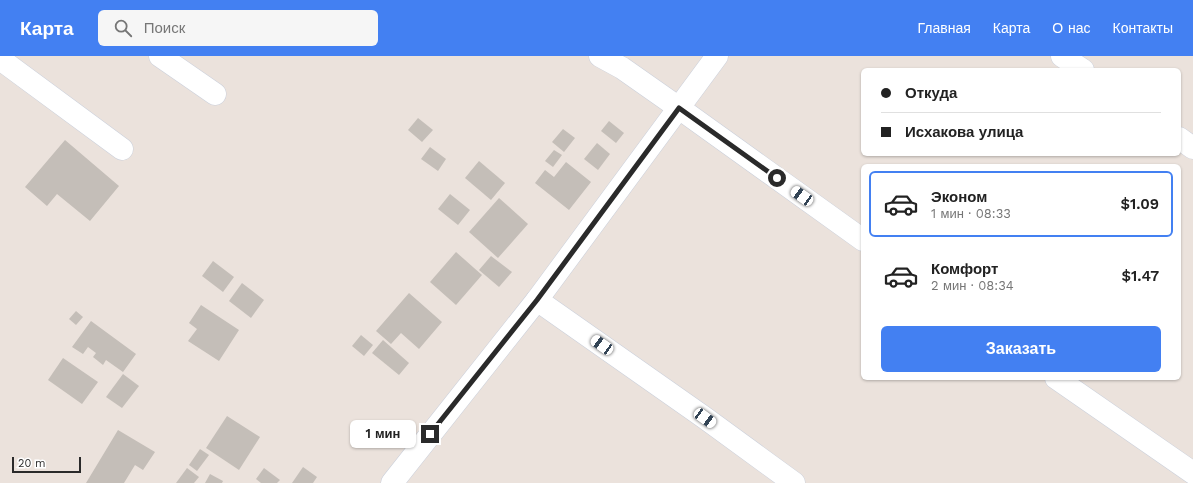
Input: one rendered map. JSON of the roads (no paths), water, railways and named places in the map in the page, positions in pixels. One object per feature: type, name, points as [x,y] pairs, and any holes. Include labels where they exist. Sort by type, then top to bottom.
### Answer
[{"type":"street","points":[[160,56],[215,94]]},
{"type":"street","points":[[600,56],[622,68],[861,239]]},
{"type":"street","points":[[392,483],[537,300],[717,56]]},
{"type":"street","points":[[1062,56],[1079,68]]},
{"type":"street","points":[[0,59],[122,149]]},
{"type":"street","points":[[1181,139],[1193,148]]},
{"type":"street","points":[[537,300],[705,418],[794,483]]},
{"type":"street","points":[[1059,380],[1193,473]]}]
